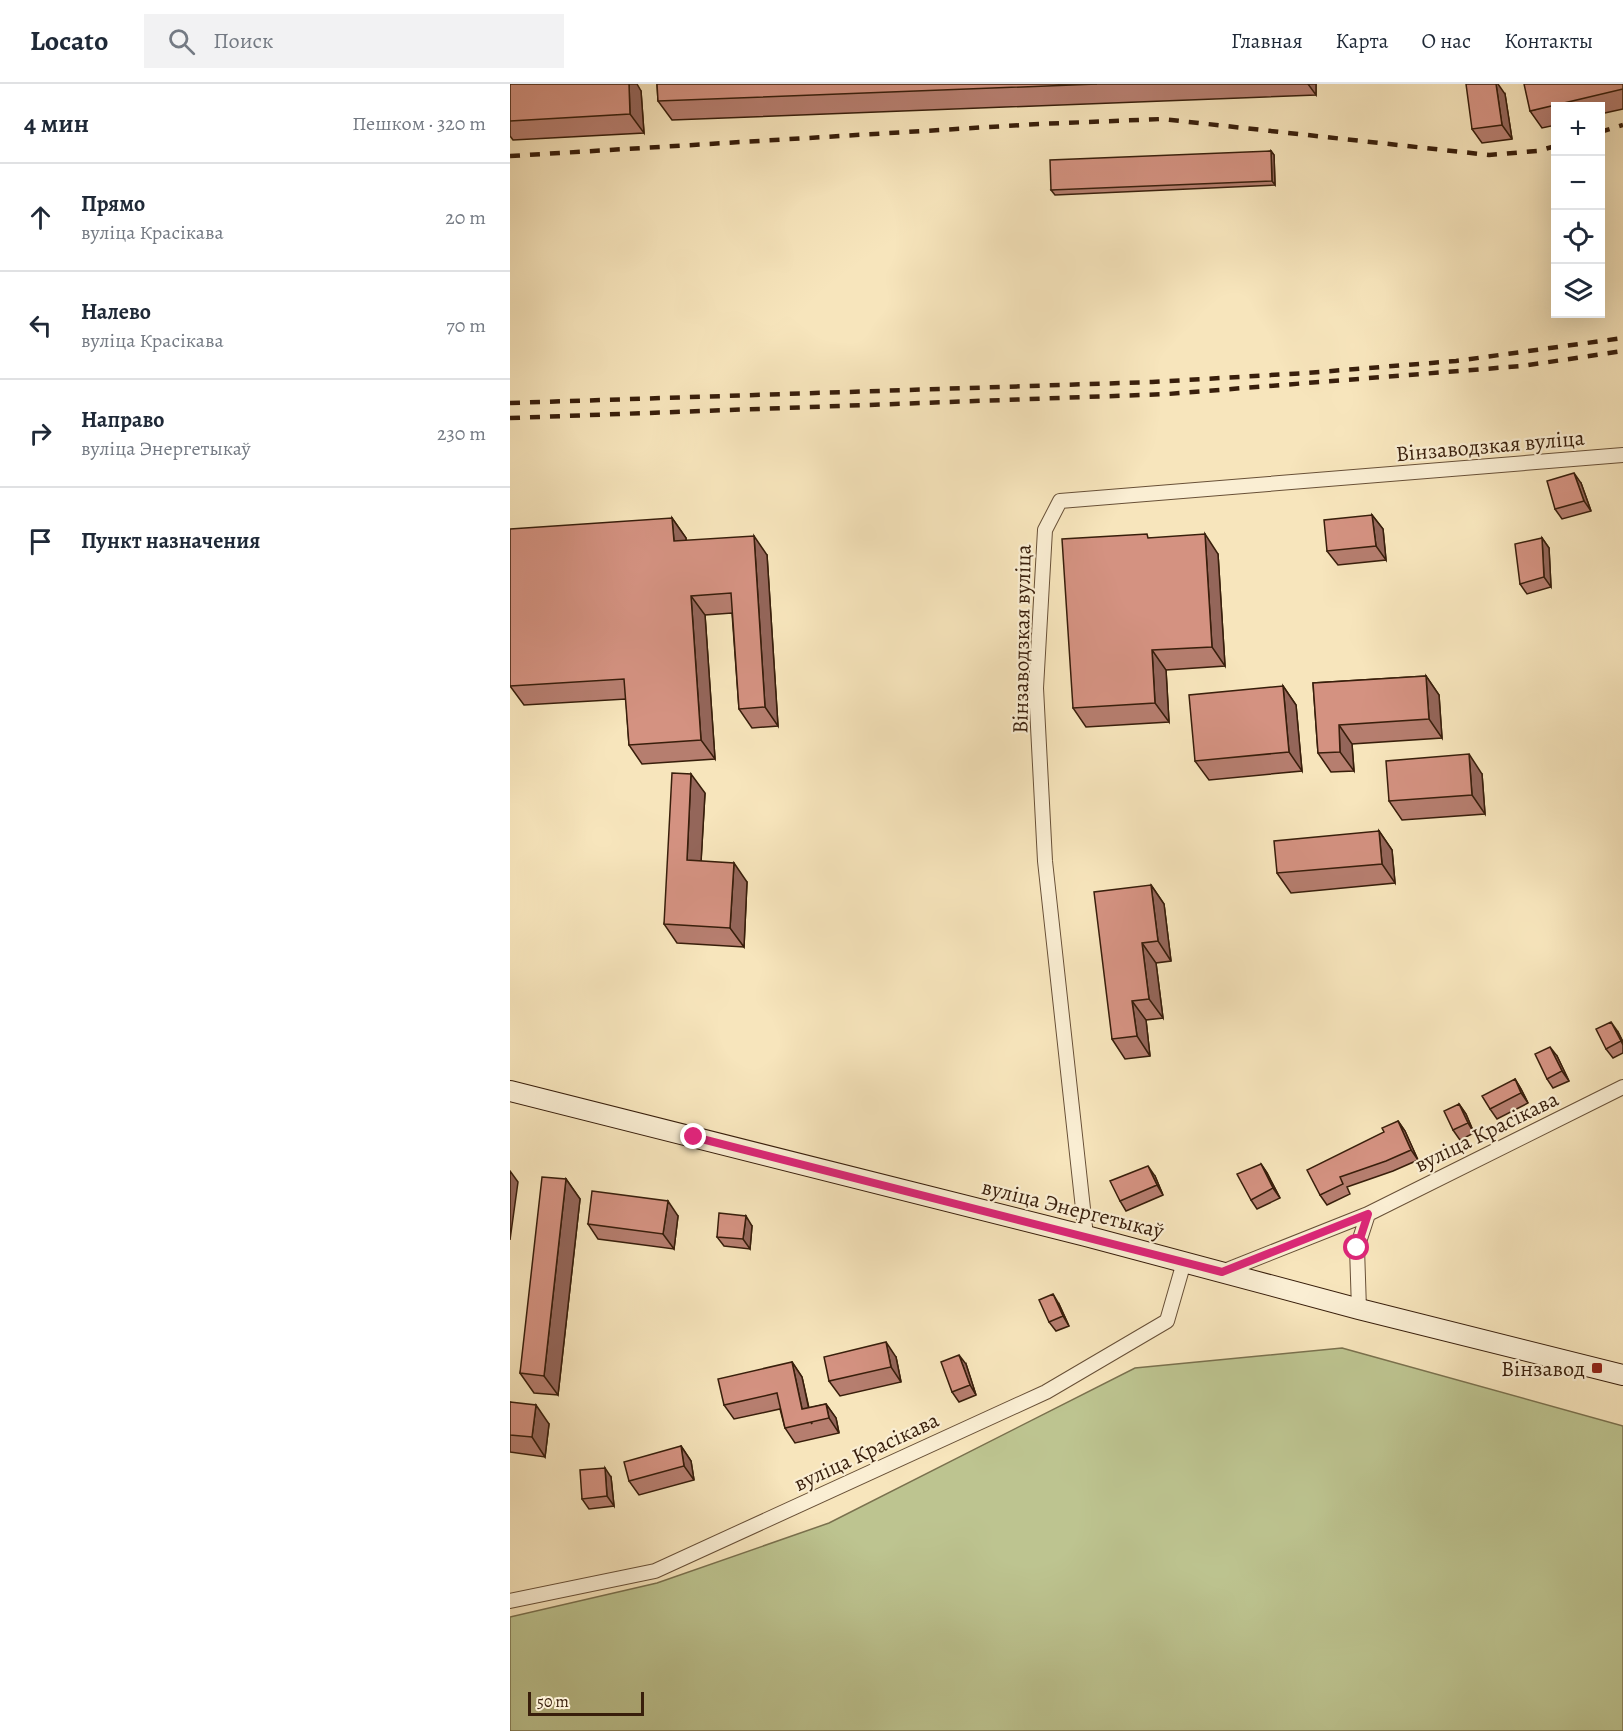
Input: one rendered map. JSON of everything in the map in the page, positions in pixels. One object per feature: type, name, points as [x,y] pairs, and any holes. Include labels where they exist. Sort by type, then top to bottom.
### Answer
[{"type":"main road","name":"вуліца Энергетыкаў","points":[[510,1091],[1086,1236],[1359,1309],[1623,1375]]},
{"type":"street","name":"Вінзаводзкая вуліца","points":[[1086,1236],[1045,861],[1036,688],[1045,530],[1060,501],[1623,455]]},
{"type":"street","name":"вуліца Красікава","points":[[1222,1272],[1368,1214],[1623,1087]]},
{"type":"street","points":[[1359,1309],[1357,1248],[1368,1214]]},
{"type":"street","name":"вуліца Красікава","points":[[510,1601],[655,1571],[1046,1392],[1167,1321],[1184,1262]]},
{"type":"green space","points":[[1342,1348],[1623,1426],[1623,1731],[510,1731],[510,1617],[657,1583],[829,1523],[1135,1368]]},
{"type":"building","points":[[510,84],[629,84],[630,114],[510,121]]},
{"type":"building","points":[[657,84],[1097,84],[658,101]]},
{"type":"building","points":[[1466,84],[1496,84],[1502,125],[1472,129]]},
{"type":"building","points":[[1524,84],[1623,84],[1623,89],[1568,102],[1551,102],[1551,106],[1530,111]]},
{"type":"building","points":[[1271,151],[1272,181],[1051,190],[1050,160]]},
{"type":"building","points":[[1574,473],[1584,501],[1555,509],[1547,481]]},
{"type":"building","points":[[1372,515],[1376,546],[1327,551],[1324,520]]},
{"type":"building","points":[[672,518],[674,541],[754,536],[765,707],[739,709],[731,593],[691,596],[701,740],[629,745],[624,679],[510,686],[510,529]]},
{"type":"building","points":[[1147,534],[1148,538],[1205,534],[1212,647],[1152,650],[1155,703],[1073,708],[1062,539]]},
{"type":"building","points":[[1542,538],[1544,577],[1520,584],[1515,544]]},
{"type":"building","points":[[1426,676],[1429,719],[1339,725],[1340,752],[1318,753],[1313,683]]},
{"type":"building","points":[[1283,686],[1289,752],[1195,761],[1189,695]]},
{"type":"building","points":[[1469,754],[1472,795],[1389,801],[1386,761]]},
{"type":"building","points":[[672,773],[691,774],[687,860],[734,863],[730,928],[664,924]]},
{"type":"building","points":[[1379,831],[1382,864],[1277,873],[1274,841]]},
{"type":"building","points":[[1151,885],[1158,941],[1142,943],[1149,999],[1132,1001],[1137,1036],[1112,1039],[1094,892]]},
{"type":"building","points":[[1611,1022],[1621,1041],[1606,1049],[1596,1029]]},
{"type":"building","points":[[1550,1047],[1562,1071],[1547,1079],[1535,1054]]},
{"type":"building","points":[[1515,1079],[1521,1093],[1490,1109],[1482,1096]]},
{"type":"building","points":[[1459,1104],[1468,1123],[1453,1130],[1444,1111]]},
{"type":"building","points":[[1398,1121],[1411,1150],[1340,1177],[1343,1184],[1320,1195],[1307,1170],[1384,1132],[1382,1128]]},
{"type":"building","points":[[1261,1164],[1273,1188],[1251,1200],[1237,1174]]},
{"type":"building","points":[[1148,1166],[1157,1185],[1120,1201],[1110,1181]]},
{"type":"building","points":[[542,1177],[566,1179],[544,1376],[520,1373]]},
{"type":"building","points":[[592,1191],[668,1201],[663,1234],[588,1224]]},
{"type":"building","points":[[719,1213],[746,1216],[743,1239],[717,1237]]},
{"type":"building","points":[[1053,1294],[1063,1316],[1049,1322],[1039,1300]]},
{"type":"building","points":[[886,1342],[891,1367],[829,1381],[824,1357]]},
{"type":"building","points":[[959,1355],[970,1385],[952,1392],[941,1362]]},
{"type":"building","points":[[792,1362],[802,1409],[826,1404],[829,1418],[785,1428],[777,1393],[724,1405],[718,1379]]},
{"type":"building","points":[[510,1402],[536,1405],[532,1437],[510,1435]]},
{"type":"building","points":[[681,1446],[684,1466],[629,1481],[624,1462]]},
{"type":"building","points":[[605,1468],[607,1496],[582,1499],[580,1470]]},
{"type":"railway","points":[[510,156],[1039,124],[1162,119],[1489,155],[1537,151],[1551,147]]},
{"type":"railway","points":[[1605,130],[1623,125]]},
{"type":"railway","points":[[510,403],[1152,382],[1456,361],[1623,338]]},
{"type":"railway","points":[[510,418],[1168,394],[1522,366],[1623,351]]},
{"type":"place","name":"Вінзавод","points":[[1597,1368]]},
{"type":"route","points":[[694,1137],[1222,1272],[1368,1214],[1357,1248]]}]
